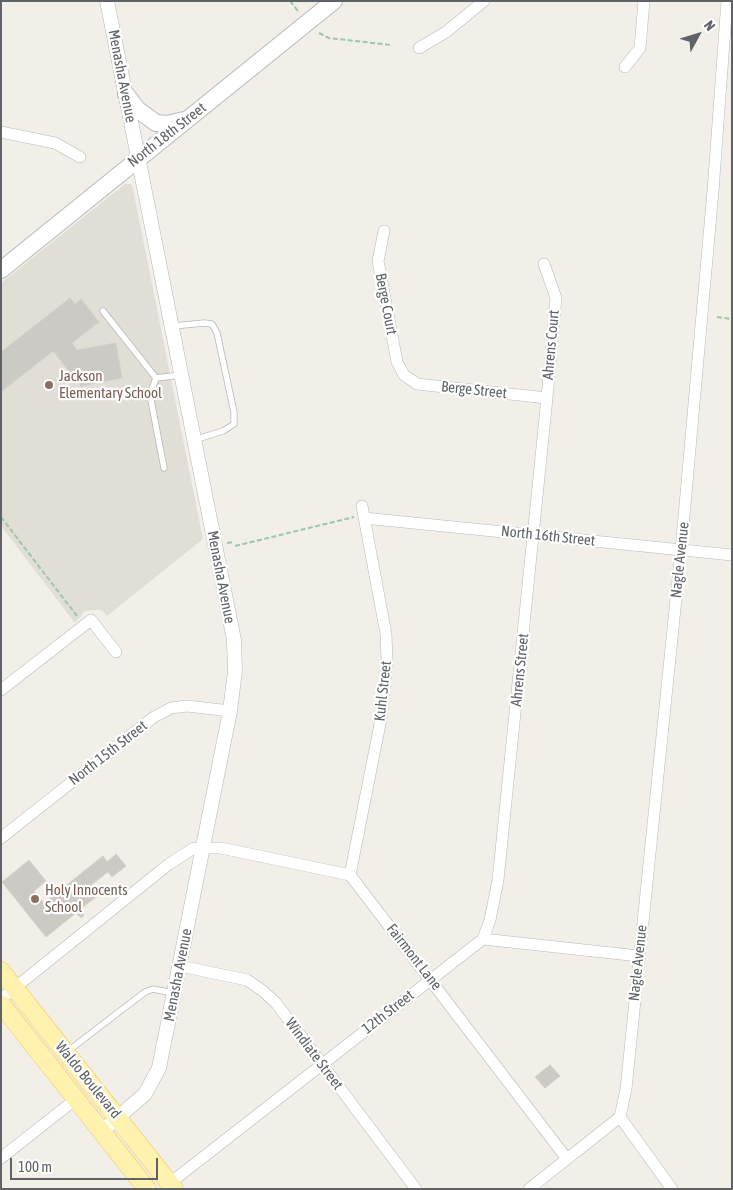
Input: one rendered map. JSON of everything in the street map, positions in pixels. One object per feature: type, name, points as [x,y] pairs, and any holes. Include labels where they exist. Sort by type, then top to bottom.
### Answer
[{"type":"main road","name":"North 18th Street","points":[[1,270],[334,1]]},
{"type":"main road","points":[[126,94],[142,114],[156,123],[167,124],[188,118]]},
{"type":"main road","name":"Waldo Boulevard","points":[[1,971],[8,993],[66,1052],[172,1186]]},
{"type":"main road","name":"Waldo Boulevard","points":[[1,1004],[147,1189]]},
{"type":"street","name":"Menasha Avenue","points":[[102,1131],[145,1094],[155,1077],[163,1054],[230,711],[235,671],[234,640],[107,1]]},
{"type":"street","points":[[419,48],[446,32],[484,1]]},
{"type":"street","points":[[625,67],[640,48],[644,1]]},
{"type":"street","name":"Nagle Avenue","points":[[620,1118],[626,1088],[681,550],[713,191],[726,1]]},
{"type":"street","points":[[1,132],[56,143],[80,157]]},
{"type":"street","name":"Berge Court","points":[[384,231],[378,261],[397,362],[404,375]]},
{"type":"street","name":"Ahrens Court","points":[[544,264],[556,298],[547,398]]},
{"type":"street","name":"Berge Street","points":[[404,375],[417,384],[547,398]]},
{"type":"street","name":"Ahrens Street","points":[[483,939],[490,920],[498,880],[547,398]]},
{"type":"street","name":"Kuhl Street","points":[[350,875],[381,719],[387,661],[386,634],[359,517],[362,506]]},
{"type":"street","name":"North 16th Street","points":[[359,517],[732,555]]},
{"type":"street","points":[[1,690],[91,620],[116,652]]},
{"type":"street","name":"North 15th Street","points":[[1,838],[154,717],[171,708],[187,706],[230,711]]},
{"type":"street","points":[[8,993],[169,864],[188,851],[203,847],[224,849],[350,875]]},
{"type":"street","name":"Fairmont Lane","points":[[350,875],[568,1159]]},
{"type":"street","points":[[483,939],[639,956]]},
{"type":"street","name":"12th Street","points":[[172,1186],[321,1064],[483,939]]},
{"type":"street","name":"Windiate Street","points":[[180,966],[229,976],[257,985],[276,1004],[416,1189]]},
{"type":"street","points":[[1,1158],[76,1099]]},
{"type":"street","points":[[529,1189],[620,1118],[672,1189]]},
{"type":"lane","points":[[103,312],[156,378]]},
{"type":"lane","points":[[172,327],[204,323],[212,324],[217,333],[234,412],[234,424],[223,431],[194,440]]},
{"type":"lane","points":[[156,378],[181,374]]},
{"type":"lane","points":[[156,378],[150,395],[164,468]]},
{"type":"lane","points":[[66,1052],[145,992],[153,990],[175,994]]},
{"type":"path","points":[[290,1],[298,11]]},
{"type":"path","points":[[320,33],[329,38],[391,45]]},
{"type":"path","points":[[717,317],[732,319]]},
{"type":"path","points":[[1,517],[78,618]]},
{"type":"path","points":[[235,546],[359,517]]},
{"type":"path","points":[[227,543],[234,542]]},
{"type":"shaded area","points":[[125,184],[131,184],[133,189],[203,539],[107,616],[102,610],[89,610],[84,612],[75,623],[1,526],[1,283]]},
{"type":"building","points":[[70,298],[75,304],[81,299],[99,322],[72,343],[77,350],[116,343],[122,378],[81,386],[53,351],[1,392],[1,352]]},
{"type":"building","points":[[116,854],[126,866],[112,877],[108,872],[91,885],[99,895],[80,909],[84,915],[81,918],[76,913],[46,937],[2,882],[29,860],[46,881],[34,891],[44,903],[103,856],[107,862]]},
{"type":"building","points":[[550,1065],[560,1076],[545,1088],[535,1077]]},
{"type":"place","name":"Jackson Elementary School","points":[[49,385]]},
{"type":"place","name":"Holy Innocents School","points":[[35,899]]}]
